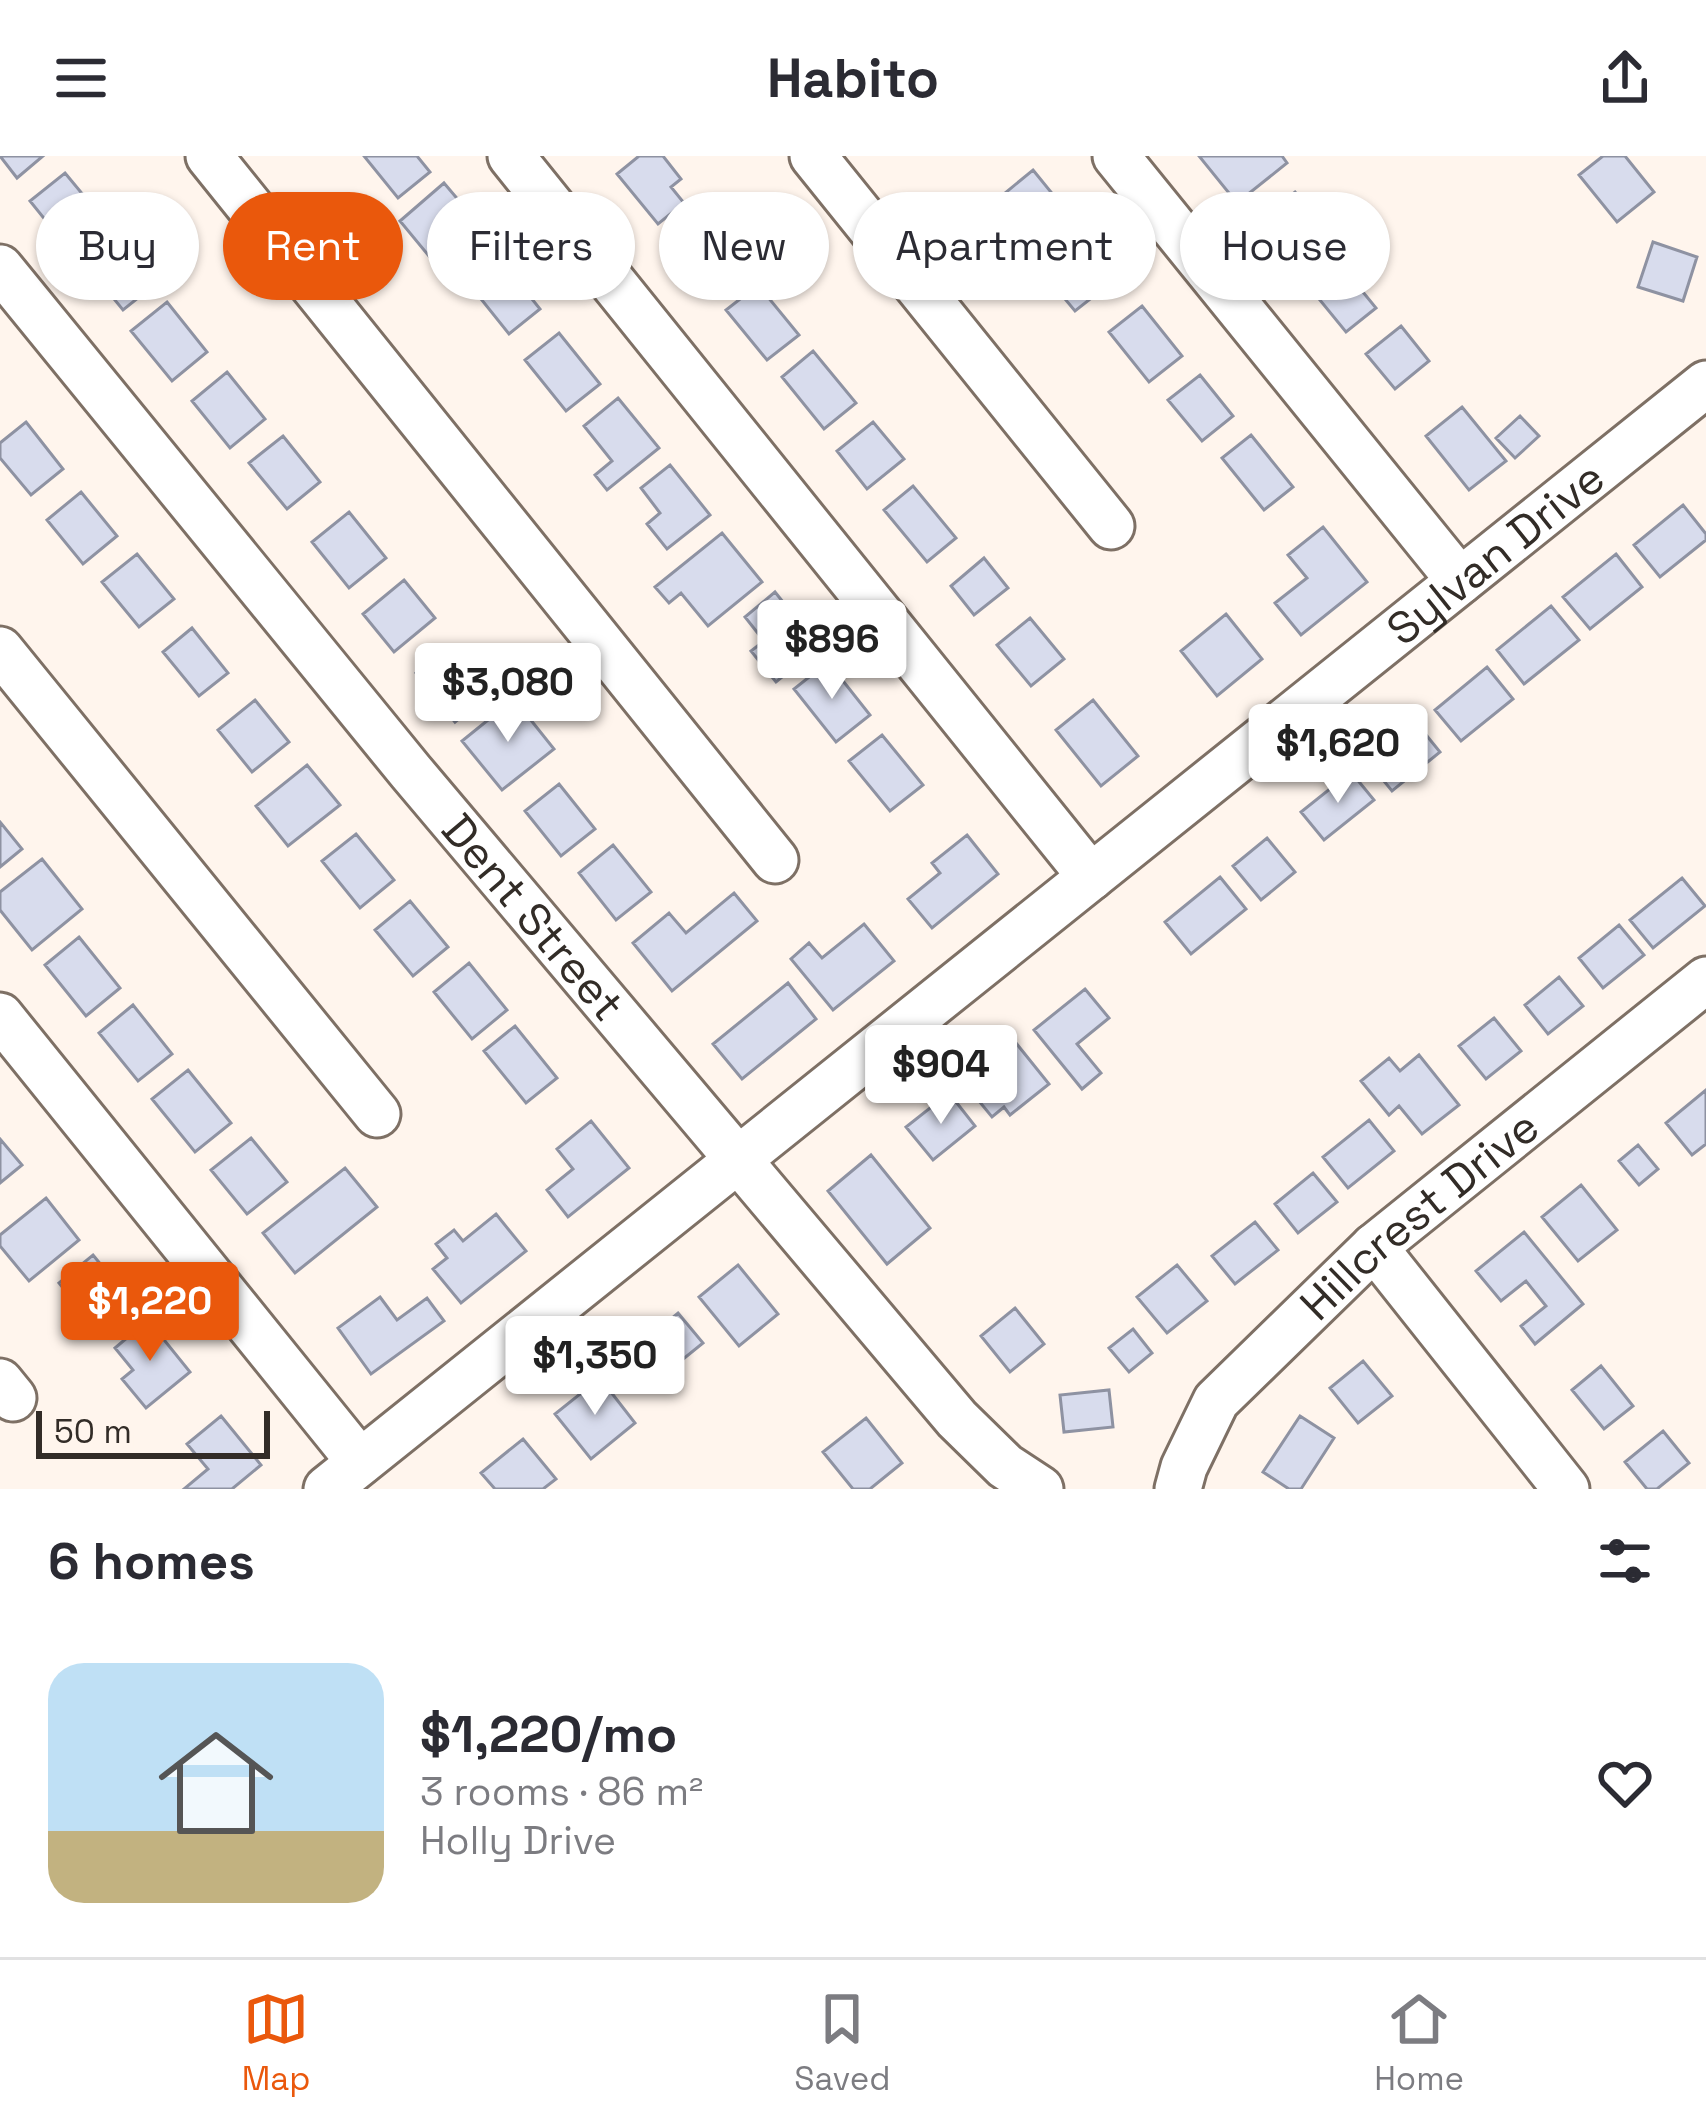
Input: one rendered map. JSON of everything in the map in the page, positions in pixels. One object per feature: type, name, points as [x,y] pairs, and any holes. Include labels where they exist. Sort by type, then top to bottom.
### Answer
[{"type":"street","points":[[208,156],[775,860]]},
{"type":"street","points":[[511,156],[1090,877]]},
{"type":"street","points":[[813,156],[1111,526]]},
{"type":"street","points":[[1116,156],[1460,581]]},
{"type":"street","name":"Dent Street","points":[[0,268],[411,772],[957,1419],[1005,1466],[1040,1489]]},
{"type":"street","name":"Sylvan Drive","points":[[344,1476],[1706,384]]},
{"type":"street","points":[[0,650],[376,1114]]},
{"type":"street","name":"Hillcrest Drive","points":[[1178,1489],[1216,1401],[1374,1247],[1705,982]]},
{"type":"street","points":[[0,1016],[344,1476]]},
{"type":"street","points":[[1374,1247],[1566,1489]]},
{"type":"building","points":[[0,156],[43,156],[17,178]]},
{"type":"building","points":[[364,156],[417,156],[430,172],[403,194],[393,192]]},
{"type":"building","points":[[639,156],[663,156],[681,179],[671,187],[675,192],[659,192],[659,223],[635,192],[617,174]]},
{"type":"building","points":[[1199,156],[1282,156],[1287,163],[1251,192],[1228,192]]},
{"type":"building","points":[[1603,156],[1625,156],[1654,192],[1617,222],[1579,175]]},
{"type":"building","points":[[1033,170],[1051,192],[1006,192]]},
{"type":"building","points":[[65,173],[81,192],[41,192]]},
{"type":"building","points":[[427,198],[427,254],[403,225],[403,218]]},
{"type":"building","points":[[1653,242],[1697,257],[1683,301],[1638,287]]},
{"type":"building","points":[[115,300],[136,300],[123,310]]},
{"type":"building","points":[[482,300],[533,300],[540,309],[509,334]]},
{"type":"building","points":[[739,300],[770,300],[799,335],[767,360],[726,310]]},
{"type":"building","points":[[1066,300],[1089,300],[1075,311]]},
{"type":"building","points":[[1320,300],[1369,300],[1376,308],[1346,332]]},
{"type":"building","points":[[167,302],[207,352],[172,381],[131,331]]},
{"type":"building","points":[[1142,306],[1182,356],[1149,382],[1109,332]]},
{"type":"building","points":[[1401,326],[1429,361],[1395,389],[1366,354]]},
{"type":"building","points":[[559,333],[600,384],[566,411],[525,360]]},
{"type":"building","points":[[813,351],[856,403],[824,429],[782,377]]},
{"type":"building","points":[[227,372],[265,419],[230,448],[192,401]]},
{"type":"building","points":[[1200,375],[1233,416],[1202,441],[1168,400]]},
{"type":"building","points":[[618,398],[659,448],[607,490],[595,475],[612,461],[584,426]]},
{"type":"building","points":[[1462,407],[1506,461],[1469,490],[1426,436]]},
{"type":"building","points":[[1520,416],[1539,436],[1515,458],[1496,438]]},
{"type":"building","points":[[26,422],[63,469],[31,495],[0,458],[0,443]]},
{"type":"building","points":[[873,422],[904,459],[867,489],[837,451]]},
{"type":"building","points":[[1251,435],[1293,487],[1264,510],[1222,458]]},
{"type":"building","points":[[283,436],[320,482],[287,509],[249,463]]},
{"type":"building","points":[[670,465],[710,515],[667,549],[647,524],[660,513],[641,488]]},
{"type":"building","points":[[913,486],[956,538],[927,562],[884,510]]},
{"type":"building","points":[[81,492],[117,536],[83,564],[47,520]]},
{"type":"building","points":[[1683,505],[1706,540],[1660,577],[1634,545]]},
{"type":"building","points":[[349,512],[386,558],[349,588],[312,542]]},
{"type":"building","points":[[1323,527],[1367,582],[1301,635],[1275,603],[1307,578],[1288,555]]},
{"type":"building","points":[[722,533],[762,582],[708,626],[681,593],[669,603],[655,587]]},
{"type":"building","points":[[137,554],[174,599],[139,627],[102,582]]},
{"type":"building","points":[[1616,554],[1642,587],[1590,629],[1563,597]]},
{"type":"building","points":[[984,558],[1008,588],[974,615],[951,586]]},
{"type":"building","points":[[404,580],[435,618],[394,652],[363,614]]},
{"type":"building","points":[[775,592],[819,647],[776,682],[751,651],[764,641],[745,617]]},
{"type":"building","points":[[1551,606],[1579,640],[1524,684],[1497,650]]},
{"type":"building","points":[[1226,614],[1262,659],[1217,696],[1181,651]]},
{"type":"building","points":[[1030,618],[1064,659],[1031,686],[997,645]]},
{"type":"building","points":[[192,628],[228,673],[199,696],[163,652]]},
{"type":"building","points":[[448,648],[486,696],[455,722],[416,673]]},
{"type":"building","points":[[828,662],[870,715],[836,742],[794,689]]},
{"type":"building","points":[[1487,667],[1513,699],[1461,741],[1435,710]]},
{"type":"building","points":[[514,699],[554,749],[502,790],[462,741]]},
{"type":"building","points":[[255,700],[289,742],[252,772],[218,730]]},
{"type":"building","points":[[1093,700],[1138,756],[1101,786],[1056,730]]},
{"type":"building","points":[[1414,720],[1440,752],[1392,791],[1366,759]]},
{"type":"building","points":[[882,735],[923,785],[890,811],[849,761]]},
{"type":"building","points":[[307,765],[340,805],[288,846],[256,806]]},
{"type":"building","points":[[1351,772],[1374,800],[1324,840],[1301,812]]},
{"type":"building","points":[[559,784],[595,829],[561,856],[525,811]]},
{"type":"building","points":[[0,822],[22,849],[0,867]]},
{"type":"building","points":[[356,834],[394,880],[360,908],[322,861]]},
{"type":"building","points":[[967,835],[998,874],[932,928],[908,899],[940,873],[932,863]]},
{"type":"building","points":[[1267,838],[1295,872],[1261,900],[1233,866]]},
{"type":"building","points":[[613,845],[651,892],[616,920],[579,873]]},
{"type":"building","points":[[42,859],[82,909],[32,950],[0,910],[0,892]]},
{"type":"building","points":[[1220,877],[1246,909],[1191,954],[1165,922]]},
{"type":"building","points":[[1682,878],[1705,906],[1653,948],[1630,920]]},
{"type":"building","points":[[734,893],[757,921],[672,991],[633,943],[669,913],[686,933]]},
{"type":"building","points":[[410,901],[448,947],[413,976],[375,930]]},
{"type":"building","points":[[864,924],[894,961],[833,1010],[791,959],[809,943],[822,958]]},
{"type":"building","points":[[1619,925],[1644,955],[1603,988],[1579,958]]},
{"type":"building","points":[[79,937],[120,988],[86,1016],[45,965]]},
{"type":"building","points":[[469,963],[507,1010],[472,1039],[434,992]]},
{"type":"building","points":[[1559,977],[1583,1006],[1548,1034],[1525,1005]]},
{"type":"building","points":[[788,983],[816,1019],[742,1079],[713,1044]]},
{"type":"building","points":[[1085,989],[1109,1018],[1077,1044],[1101,1073],[1082,1089],[1034,1030]]},
{"type":"building","points":[[133,1005],[172,1054],[138,1081],[99,1033]]},
{"type":"building","points":[[1494,1018],[1521,1051],[1486,1079],[1459,1046]]},
{"type":"building","points":[[515,1026],[557,1078],[526,1103],[484,1051]]},
{"type":"building","points":[[1016,1043],[1049,1084],[1010,1115],[1004,1107],[992,1117],[965,1084]]},
{"type":"building","points":[[1419,1055],[1459,1105],[1422,1134],[1399,1106],[1389,1115],[1361,1081],[1389,1058],[1400,1071]]},
{"type":"building","points":[[188,1070],[231,1123],[195,1152],[152,1099]]},
{"type":"building","points":[[1706,1090],[1706,1144],[1692,1155],[1666,1123]]},
{"type":"building","points":[[949,1093],[975,1126],[933,1160],[906,1127]]},
{"type":"building","points":[[1369,1120],[1394,1151],[1348,1188],[1323,1157]]},
{"type":"building","points":[[591,1121],[629,1168],[568,1217],[547,1190],[573,1169],[557,1149]]},
{"type":"building","points":[[251,1138],[287,1182],[247,1214],[211,1170]]},
{"type":"building","points":[[0,1139],[22,1165],[0,1183]]},
{"type":"building","points":[[1638,1145],[1658,1169],[1639,1185],[1619,1161]]},
{"type":"building","points":[[871,1155],[930,1228],[887,1264],[828,1191]]},
{"type":"building","points":[[345,1168],[377,1207],[295,1273],[263,1233]]},
{"type":"building","points":[[1313,1173],[1337,1202],[1298,1233],[1275,1204]]},
{"type":"building","points":[[1581,1185],[1617,1230],[1578,1261],[1542,1217]]},
{"type":"building","points":[[46,1198],[79,1240],[29,1281],[0,1246],[0,1235]]},
{"type":"building","points":[[496,1214],[526,1251],[461,1303],[433,1269],[447,1258],[436,1244],[454,1230],[463,1241]]},
{"type":"building","points":[[1255,1222],[1278,1250],[1235,1284],[1212,1256]]},
{"type":"building","points":[[1524,1232],[1583,1304],[1535,1344],[1521,1326],[1546,1306],[1526,1281],[1501,1301],[1476,1271]]},
{"type":"building","points":[[93,1255],[134,1305],[100,1334],[59,1283]]},
{"type":"building","points":[[738,1265],[778,1314],[739,1346],[699,1297]]},
{"type":"building","points":[[1177,1265],[1207,1301],[1167,1333],[1137,1297]]},
{"type":"building","points":[[380,1297],[397,1320],[427,1298],[444,1321],[371,1374],[338,1328]]},
{"type":"building","points":[[1015,1308],[1044,1344],[1010,1372],[981,1336]]},
{"type":"building","points":[[678,1313],[703,1343],[650,1386],[626,1356]]},
{"type":"building","points":[[148,1320],[190,1372],[146,1408],[122,1379],[133,1370],[115,1348]]},
{"type":"building","points":[[1133,1329],[1152,1353],[1129,1372],[1109,1348]]},
{"type":"building","points":[[1363,1361],[1392,1396],[1358,1423],[1330,1388]]},
{"type":"building","points":[[1601,1366],[1633,1406],[1604,1429],[1572,1390]]},
{"type":"building","points":[[600,1378],[635,1423],[591,1459],[555,1414]]},
{"type":"building","points":[[1109,1390],[1113,1427],[1064,1432],[1060,1395]]},
{"type":"building","points":[[221,1416],[261,1465],[232,1489],[184,1489],[208,1469],[187,1444]]},
{"type":"building","points":[[1300,1416],[1334,1438],[1301,1489],[1289,1489],[1263,1472]]},
{"type":"building","points":[[866,1418],[902,1463],[870,1489],[853,1489],[823,1452]]},
{"type":"building","points":[[1663,1431],[1689,1463],[1657,1489],[1647,1489],[1625,1462]]},
{"type":"building","points":[[523,1439],[556,1479],[543,1489],[495,1489],[481,1473]]}]
